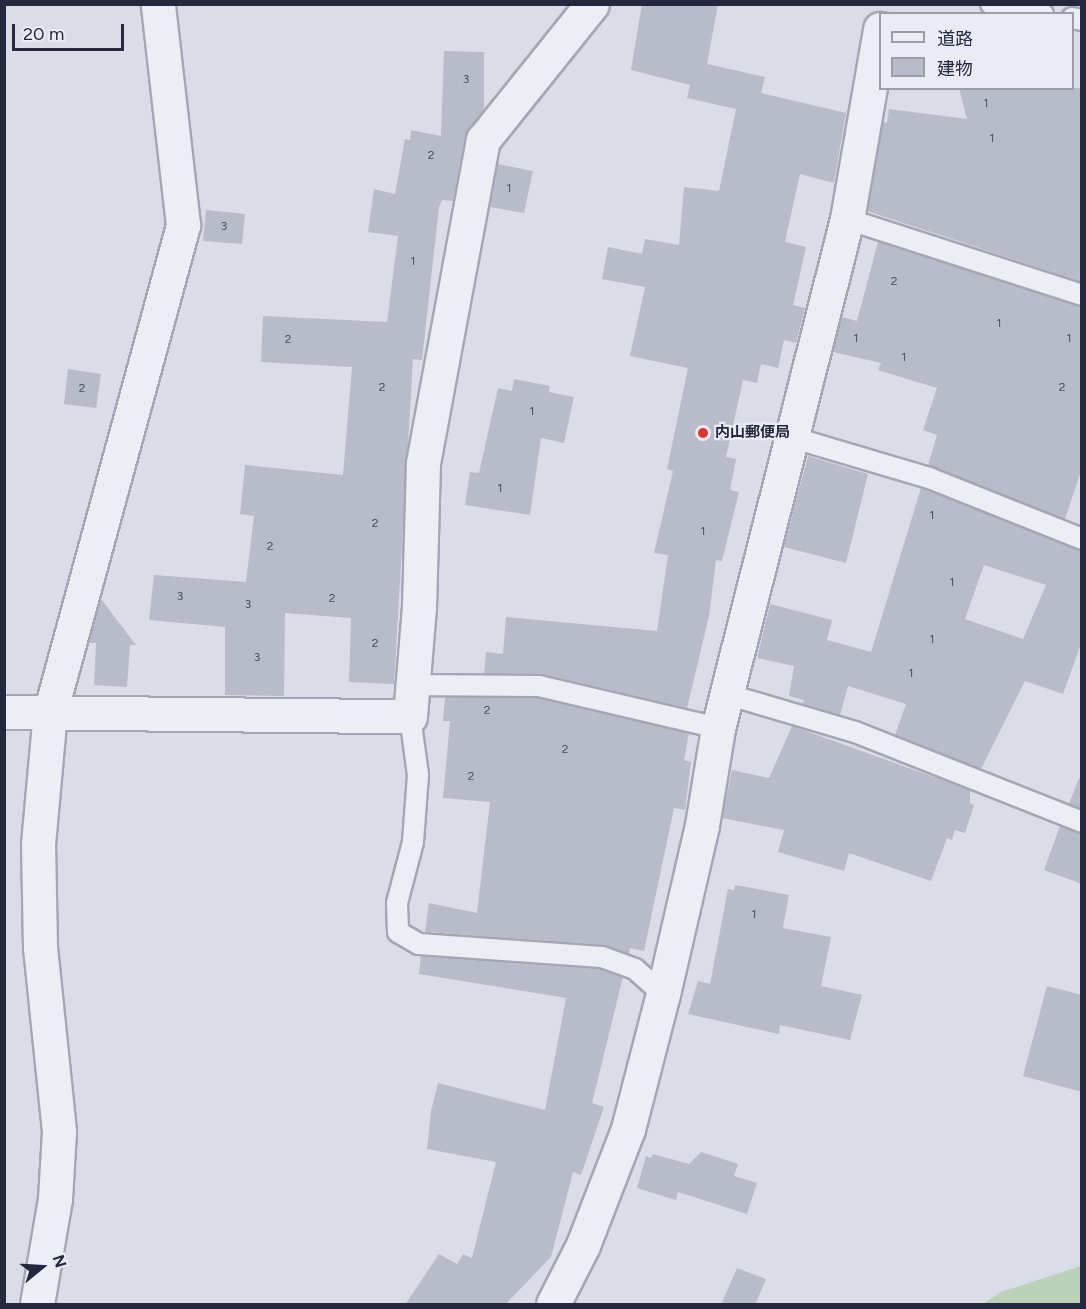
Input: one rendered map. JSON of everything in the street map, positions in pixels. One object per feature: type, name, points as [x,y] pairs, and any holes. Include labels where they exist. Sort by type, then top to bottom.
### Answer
[{"type":"street","points":[[37,1305],[55,1198],[59,1131],[39,947],[38,844],[50,713],[183,225],[158,4]]},
{"type":"street","points":[[4,712],[50,713],[411,700],[423,463],[483,140],[592,4]]},
{"type":"street","points":[[553,1305],[583,1245],[628,1129],[663,994],[702,825],[726,694],[794,438],[847,219],[879,35]]},
{"type":"lane","points":[[991,4],[1033,12]]},
{"type":"lane","points":[[847,219],[1082,295]]},
{"type":"lane","points":[[794,438],[929,478],[1082,539]]},
{"type":"lane","points":[[663,994],[635,969],[602,957],[419,944],[399,932],[397,903],[413,842],[418,775],[411,700],[539,686],[718,728]]},
{"type":"lane","points":[[726,694],[855,732],[1082,822]]},
{"type":"green space","points":[[1081,1266],[1081,1304],[983,1304],[1001,1292]]},
{"type":"building","points":[[642,4],[718,4],[707,64],[765,77],[761,93],[846,113],[834,183],[800,174],[785,242],[806,247],[793,305],[805,308],[796,343],[784,340],[778,368],[761,364],[757,383],[743,380],[726,457],[736,459],[730,490],[739,492],[722,561],[716,560],[709,616],[687,708],[542,674],[484,674],[486,652],[503,654],[506,617],[657,631],[668,555],[654,553],[673,471],[667,469],[688,368],[630,356],[645,287],[602,279],[608,247],[642,254],[645,239],[679,245],[684,187],[719,191],[736,109],[687,98],[690,85],[631,70]]},
{"type":"building","points":[[444,51],[484,52],[484,109],[465,136],[453,201],[442,200],[439,207],[422,360],[413,359],[394,684],[349,682],[351,618],[285,613],[284,696],[225,695],[225,627],[149,620],[154,575],[246,582],[254,516],[240,514],[245,465],[343,475],[352,367],[261,362],[263,316],[387,322],[398,236],[368,232],[374,189],[395,194],[405,139],[410,140],[411,130],[441,136]]},
{"type":"building","points":[[1074,88],[1082,88],[1082,282],[867,211],[883,122],[887,123],[889,109],[967,119],[960,90],[1074,90]]},
{"type":"building","points":[[498,164],[533,171],[524,213],[490,207]]},
{"type":"building","points":[[206,210],[245,214],[242,244],[203,241]]},
{"type":"building","points":[[878,242],[1082,307],[1082,468],[1065,519],[928,465],[937,435],[923,430],[937,388],[878,370],[881,363],[833,352],[842,317],[857,321]]},
{"type":"building","points":[[68,369],[101,374],[96,408],[64,404]]},
{"type":"building","points":[[514,379],[550,386],[549,392],[574,397],[564,443],[541,438],[530,515],[465,505],[470,472],[479,473],[498,388],[512,391]]},
{"type":"building","points":[[808,456],[868,474],[846,563],[784,547]]},
{"type":"building","points":[[921,488],[1082,551],[1082,641],[1063,694],[1025,681],[981,769],[895,735],[906,704],[848,686],[840,715],[802,704],[804,700],[789,696],[794,666],[757,658],[770,604],[832,620],[827,640],[871,652]],"holes":[[[984,565],[1046,585],[1023,639],[965,619]]]},
{"type":"building","points":[[101,599],[136,645],[130,645],[127,687],[94,685],[96,643],[89,643]]},
{"type":"building","points":[[445,697],[538,698],[689,733],[684,760],[691,762],[685,810],[674,808],[644,951],[630,948],[629,954],[603,945],[425,932],[429,903],[477,913],[490,802],[443,798],[450,721],[443,721]]},
{"type":"building","points":[[792,726],[970,790],[970,803],[974,805],[965,833],[955,830],[952,840],[947,838],[931,881],[849,853],[844,871],[778,852],[784,830],[722,818],[732,770],[769,778]]},
{"type":"building","points":[[1079,778],[1082,778],[1082,809],[1069,804]]},
{"type":"building","points":[[1060,826],[1082,834],[1082,884],[1044,870]]},
{"type":"building","points":[[735,885],[789,895],[783,928],[831,937],[821,986],[862,995],[850,1040],[780,1025],[779,1034],[688,1014],[698,981],[710,984],[728,889],[734,890]]},
{"type":"building","points":[[421,956],[599,969],[623,977],[592,1103],[604,1107],[581,1175],[573,1172],[551,1257],[505,1305],[405,1305],[439,1254],[457,1264],[463,1254],[472,1258],[496,1162],[427,1149],[431,1111],[438,1083],[545,1110],[566,998],[419,974]]},
{"type":"building","points":[[1047,986],[1082,995],[1082,1092],[1023,1076]]},
{"type":"building","points":[[701,1152],[738,1164],[734,1176],[757,1183],[747,1214],[678,1192],[676,1200],[637,1188],[646,1156],[651,1158],[653,1154],[689,1164]]},
{"type":"building","points":[[737,1268],[766,1279],[755,1305],[721,1305]]},
{"type":"place","name":"内山郵便局","points":[[703,433]]}]
